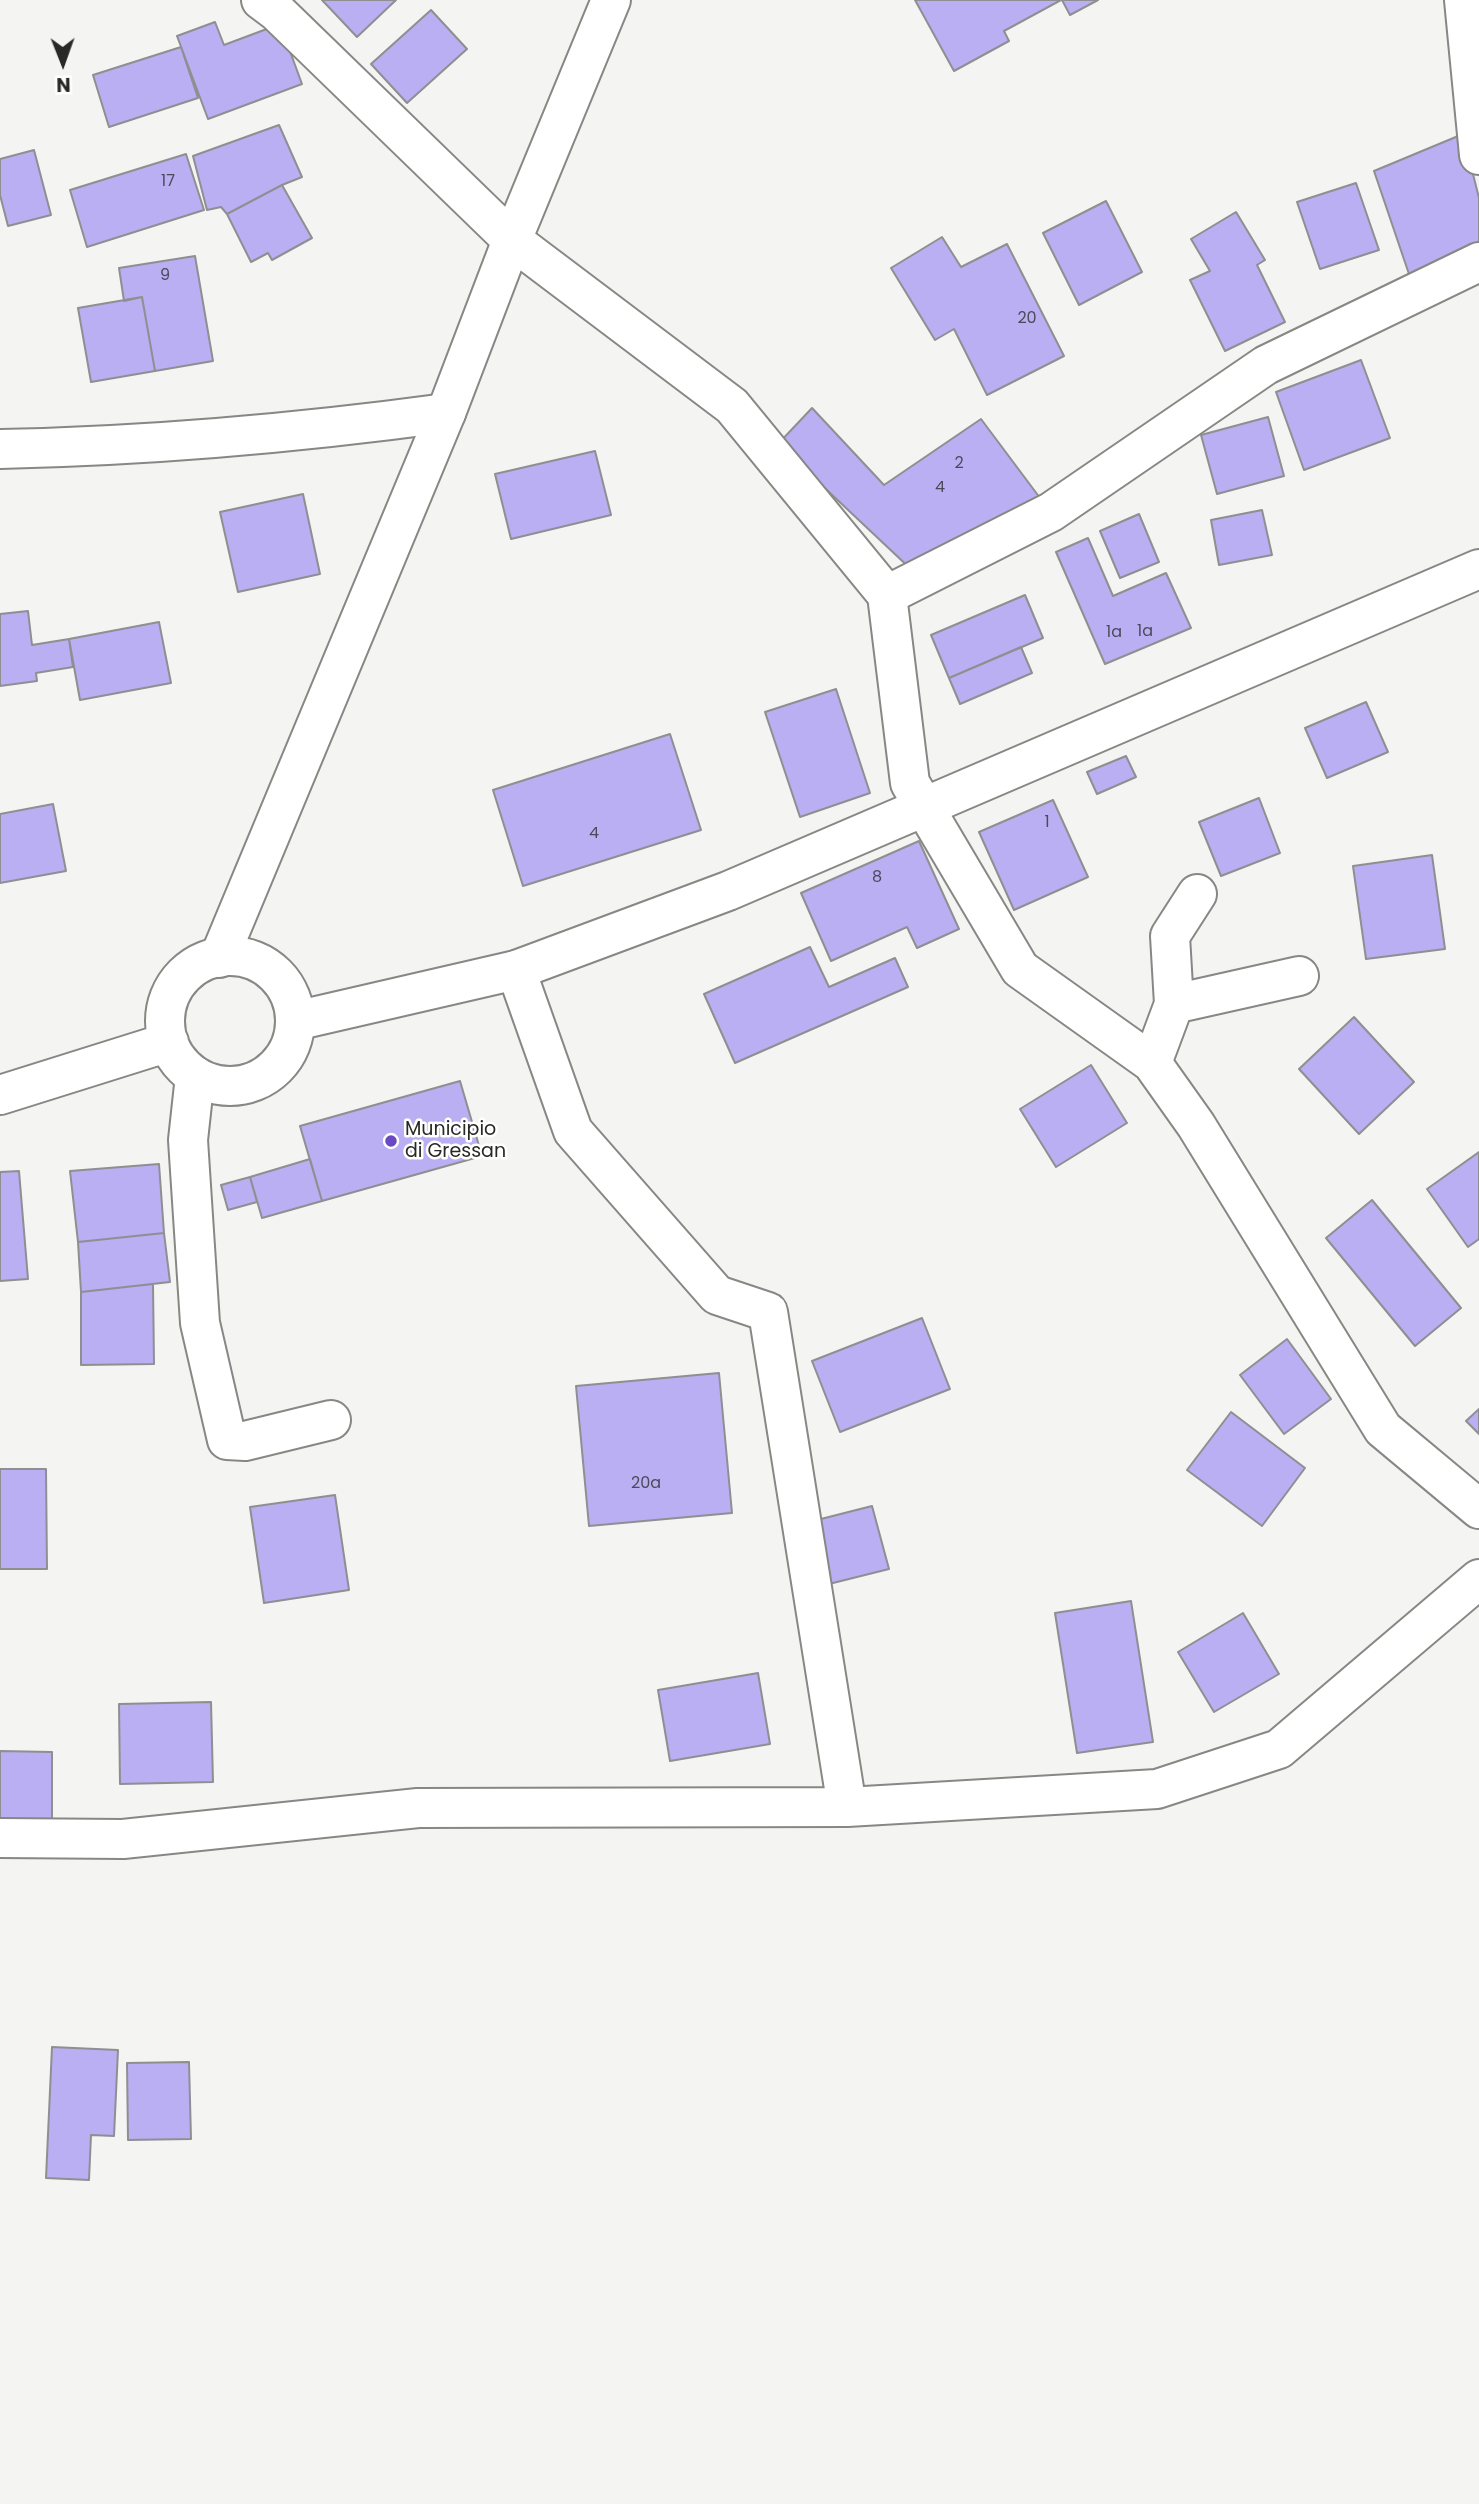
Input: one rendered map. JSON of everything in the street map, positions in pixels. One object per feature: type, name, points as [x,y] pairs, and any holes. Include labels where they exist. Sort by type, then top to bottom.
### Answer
[{"type":"street","points":[[261,0],[277,12],[512,240],[732,406],[887,595],[910,783],[1020,969],[1152,1063],[1196,1125],[1383,1429],[1479,1509]]},
{"type":"street","points":[[219,958],[446,413],[512,240],[611,0]]},
{"type":"street","points":[[1464,0],[1479,155]]},
{"type":"street","points":[[887,595],[1051,512],[1266,365],[1479,262]]},
{"type":"street","points":[[0,449],[99,447],[336,428],[446,413]]},
{"type":"street","points":[[295,1021],[516,970],[728,891],[1479,569]]},
{"type":"street","points":[[1152,1063],[1174,1004],[1170,936],[1197,894]]},
{"type":"street","points":[[236,957],[255,961],[272,971],[290,995],[295,1021],[294,1033],[286,1055],[269,1074],[249,1083],[225,1086],[212,1084],[195,1076],[176,1057],[169,1042],[165,1016],[176,985],[182,977],[205,962],[236,957]]},
{"type":"street","points":[[516,970],[573,1131],[718,1295],[768,1312],[846,1807]]},
{"type":"street","points":[[1174,1004],[1299,976]]},
{"type":"street","points":[[0,1095],[169,1042]]},
{"type":"street","points":[[195,1076],[188,1140],[200,1323],[227,1440],[245,1441],[331,1420]]},
{"type":"street","points":[[0,1838],[123,1839],[418,1808],[846,1807],[1157,1789],[1279,1749],[1479,1579]]},
{"type":"building","points":[[322,0],[396,0],[357,37]]},
{"type":"building","points":[[915,0],[1061,0],[1004,31],[1009,41],[954,71]]},
{"type":"building","points":[[1062,0],[1098,0],[1070,15]]},
{"type":"building","points":[[431,10],[467,49],[407,103],[371,64]]},
{"type":"building","points":[[215,22],[224,45],[280,24],[302,84],[208,119],[177,36]]},
{"type":"building","points":[[181,47],[198,98],[109,127],[93,75]]},
{"type":"building","points":[[279,125],[302,177],[227,214],[221,207],[207,210],[193,156]]},
{"type":"building","points":[[1463,134],[1479,198],[1479,250],[1411,280],[1374,171]]},
{"type":"building","points":[[34,150],[51,215],[8,226],[0,195],[0,159]]},
{"type":"building","points":[[186,154],[204,210],[87,247],[70,190]]},
{"type":"building","points":[[1356,183],[1379,250],[1320,269],[1297,202]]},
{"type":"building","points":[[282,185],[312,238],[272,260],[268,253],[251,262],[227,214]]},
{"type":"building","points":[[1106,201],[1142,272],[1079,305],[1043,233]]},
{"type":"building","points":[[1236,212],[1265,260],[1257,265],[1285,322],[1225,351],[1190,280],[1210,271],[1191,239]]},
{"type":"building","points":[[942,237],[961,267],[1007,244],[1064,356],[987,395],[954,329],[935,340],[891,268]]},
{"type":"building","points":[[195,256],[213,361],[155,371],[142,297],[124,301],[119,268]]},
{"type":"building","points":[[142,297],[155,371],[91,382],[78,308]]},
{"type":"building","points":[[1361,360],[1390,438],[1304,470],[1276,392]]},
{"type":"building","points":[[812,408],[884,485],[981,419],[1046,506],[915,573],[778,444]]},
{"type":"building","points":[[1268,417],[1284,476],[1217,494],[1201,435]]},
{"type":"building","points":[[595,451],[611,515],[511,539],[495,474]]},
{"type":"building","points":[[303,494],[320,574],[238,592],[220,512]]},
{"type":"building","points":[[1262,510],[1272,555],[1219,565],[1211,520]]},
{"type":"building","points":[[1139,514],[1159,562],[1120,578],[1100,531]]},
{"type":"building","points":[[1088,538],[1113,596],[1166,573],[1191,628],[1105,664],[1056,552]]},
{"type":"building","points":[[1025,595],[1043,638],[949,678],[931,635]]},
{"type":"building","points":[[28,611],[32,645],[69,639],[73,667],[36,673],[37,681],[0,686],[0,614]]},
{"type":"building","points":[[159,622],[171,683],[80,700],[69,639]]},
{"type":"building","points":[[1021,647],[1032,673],[960,704],[949,678]]},
{"type":"building","points":[[836,689],[870,793],[800,817],[765,712]]},
{"type":"building","points":[[1366,702],[1388,752],[1327,778],[1305,728]]},
{"type":"building","points":[[670,734],[701,830],[523,886],[493,790]]},
{"type":"building","points":[[1126,756],[1136,777],[1097,794],[1087,772]]},
{"type":"building","points":[[1259,798],[1280,853],[1221,876],[1199,822]]},
{"type":"building","points":[[1053,800],[1088,877],[1014,910],[979,832]]},
{"type":"building","points":[[53,804],[66,871],[0,883],[0,814]]},
{"type":"building","points":[[919,841],[959,929],[917,948],[907,927],[831,961],[801,893]]},
{"type":"building","points":[[1432,855],[1445,949],[1366,959],[1353,866]]},
{"type":"building","points":[[810,947],[829,987],[895,958],[908,987],[735,1063],[704,994]]},
{"type":"building","points":[[1354,1017],[1414,1082],[1359,1134],[1299,1069]]},
{"type":"building","points":[[1091,1065],[1127,1123],[1056,1167],[1020,1109]]},
{"type":"building","name":"Municipio di Gressan","points":[[460,1081],[482,1156],[322,1201],[300,1126]]},
{"type":"building","points":[[1479,1152],[1479,1239],[1468,1247],[1427,1189]]},
{"type":"building","points":[[310,1159],[322,1201],[262,1218],[250,1177]]},
{"type":"building","points":[[159,1164],[164,1233],[78,1242],[70,1171]]},
{"type":"building","points":[[19,1171],[28,1279],[0,1281],[0,1172]]},
{"type":"building","points":[[250,1177],[257,1202],[228,1210],[221,1185]]},
{"type":"building","points":[[1372,1200],[1461,1308],[1415,1346],[1326,1238]]},
{"type":"building","points":[[164,1233],[170,1282],[81,1292],[78,1242]]},
{"type":"building","points":[[153,1284],[154,1364],[81,1365],[81,1292]]},
{"type":"building","points":[[922,1318],[950,1389],[840,1432],[812,1361]]},
{"type":"building","points":[[1287,1339],[1331,1399],[1284,1434],[1240,1375]]},
{"type":"building","points":[[719,1373],[732,1513],[589,1526],[576,1386]]},
{"type":"building","points":[[1479,1409],[1479,1434],[1466,1421]]},
{"type":"building","points":[[1231,1412],[1305,1468],[1262,1526],[1187,1470]]},
{"type":"building","points":[[0,1469],[46,1469],[47,1569],[0,1569]]},
{"type":"building","points":[[335,1495],[349,1590],[264,1603],[250,1507]]},
{"type":"building","points":[[872,1506],[889,1569],[829,1584],[813,1521]]},
{"type":"building","points":[[1131,1601],[1153,1742],[1077,1753],[1055,1613]]},
{"type":"building","points":[[1243,1613],[1279,1674],[1214,1712],[1178,1652]]},
{"type":"building","points":[[758,1673],[770,1744],[670,1761],[658,1690]]},
{"type":"building","points":[[211,1702],[213,1782],[120,1784],[119,1704]]},
{"type":"building","points":[[0,1751],[52,1752],[52,1823],[0,1822]]},
{"type":"building","points":[[52,2047],[118,2050],[114,2136],[91,2135],[89,2180],[46,2178]]},
{"type":"building","points":[[189,2062],[191,2139],[128,2140],[127,2063]]},
{"type":"place","name":"Municipio di Gressan","points":[[391,1141]]}]
